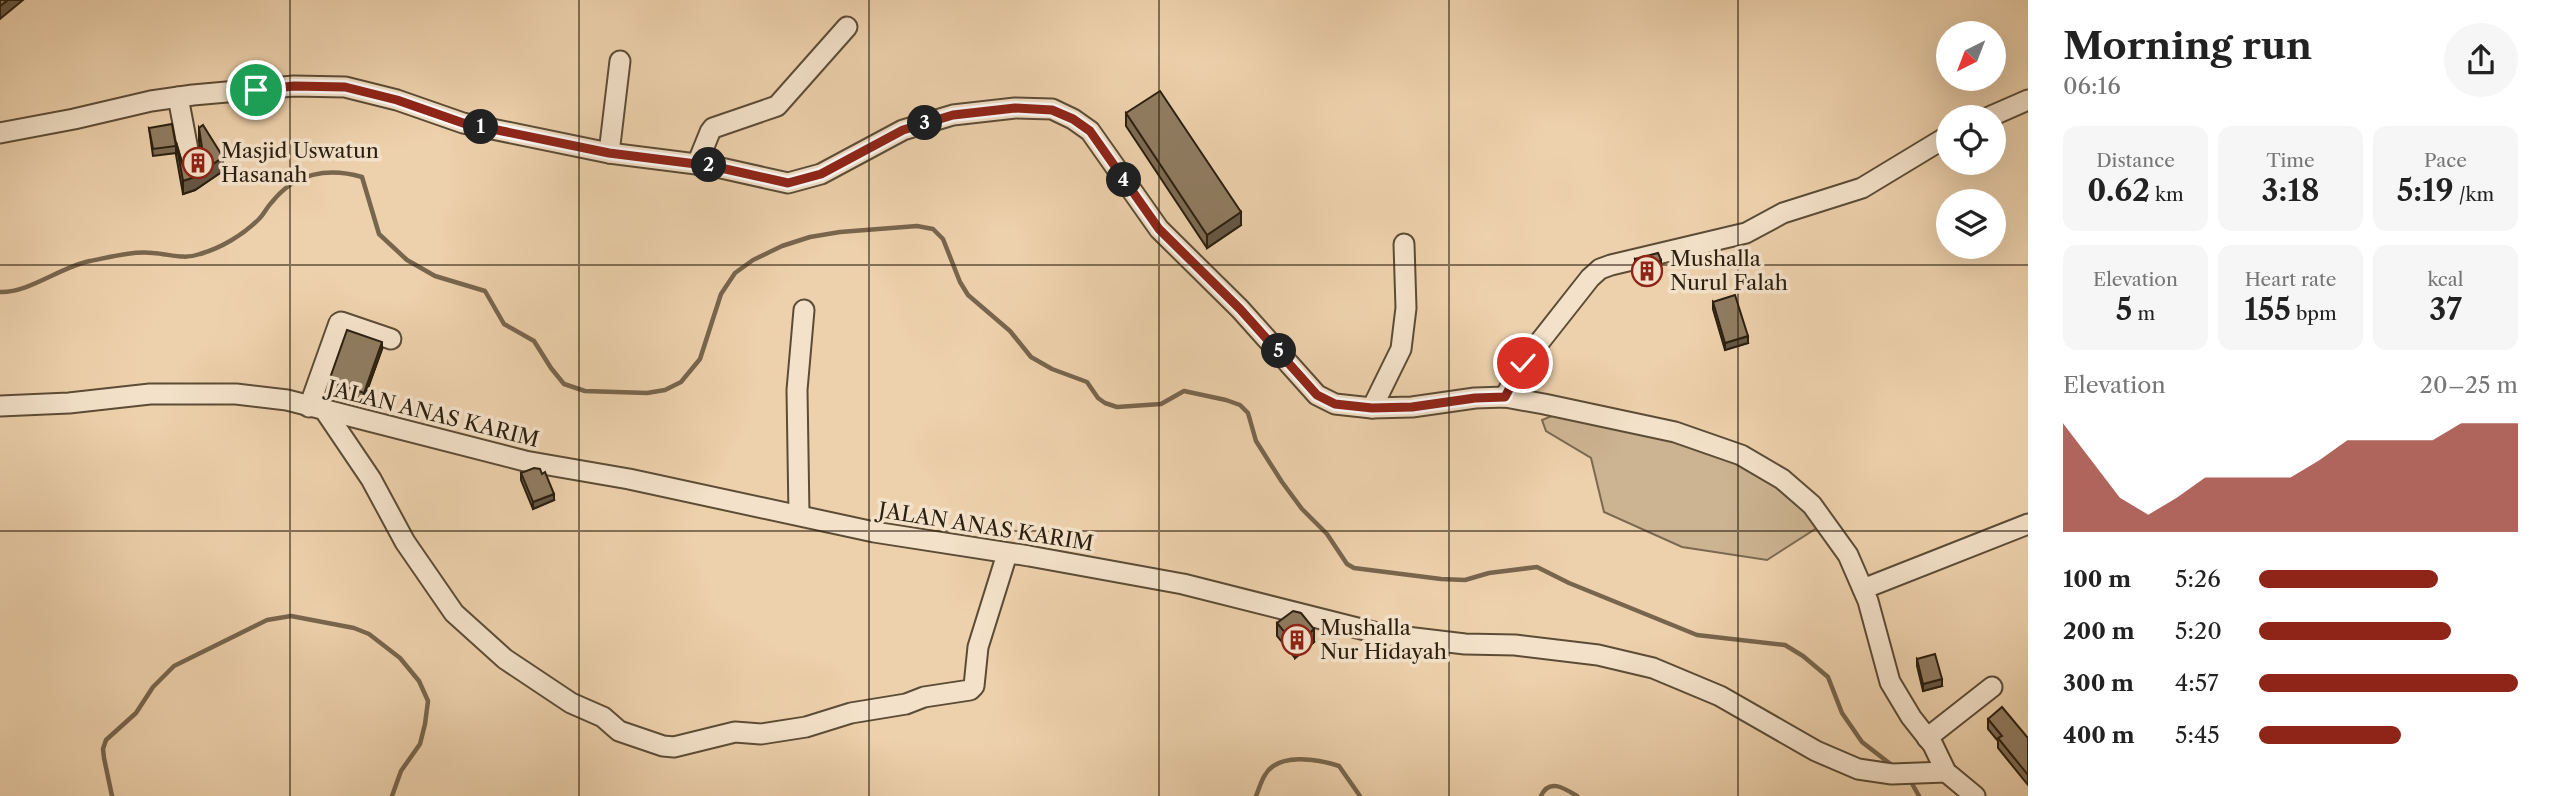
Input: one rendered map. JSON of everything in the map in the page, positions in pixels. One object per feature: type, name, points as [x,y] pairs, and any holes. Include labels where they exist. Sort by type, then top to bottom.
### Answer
[{"type":"street","points":[[696,164],[713,128],[778,106],[847,27]]},
{"type":"street","points":[[609,153],[620,61]]},
{"type":"street","points":[[0,133],[177,97],[294,86],[345,87],[397,100],[463,123],[609,153],[696,164],[788,183],[821,174],[903,130],[953,115],[1015,108],[1052,110],[1073,119],[1090,131],[1159,229],[1240,309],[1317,395],[1335,404],[1372,408],[1412,407],[1475,398],[1505,397],[1675,432],[1741,455],[1782,479],[1812,505],[1847,555],[1863,589],[1890,682],[1946,772],[1975,796]]},
{"type":"street","points":[[177,97],[192,171]]},
{"type":"street","points":[[2006,110],[2028,100]]},
{"type":"street","points":[[1505,397],[1523,363],[1590,278],[1600,270],[1611,265],[1746,233],[1783,213],[1862,188],[1936,143]]},
{"type":"street","points":[[1372,408],[1401,349],[1406,308],[1405,244]]},
{"type":"street","points":[[799,516],[797,390],[804,310]]},
{"type":"street","points":[[391,338],[339,323],[317,409],[372,479],[405,542],[454,613],[505,659],[571,704],[598,714],[620,731],[669,747],[735,732],[761,734],[806,727],[851,713],[970,690],[975,686],[978,647],[1007,554]]},
{"type":"street","name":"JALAN ANAS KARIM","points":[[0,406],[69,403],[150,394],[236,394],[287,400],[525,461],[629,479],[874,532],[1183,584],[1381,634],[1465,644],[1515,645],[1598,654],[1653,668],[1720,696],[1815,751],[1858,769],[1892,774],[1946,772]]},
{"type":"street","points":[[1863,589],[2028,524]]},
{"type":"street","points":[[1927,738],[1992,687]]},
{"type":"shaded area","points":[[1571,408],[1782,477],[1823,524],[1767,560],[1682,547],[1604,512],[1591,458],[1546,431],[1542,420]]},
{"type":"building","points":[[1160,91],[1241,212],[1207,235],[1126,113]]},
{"type":"building","points":[[172,124],[176,146],[153,149],[149,128]]},
{"type":"building","points":[[203,125],[223,157],[195,177],[183,181],[176,142],[183,166],[189,170],[199,168],[204,161],[199,128]]},
{"type":"building","points":[[1658,253],[1661,260],[1642,272],[1635,259]]},
{"type":"building","points":[[1735,295],[1748,336],[1725,343],[1713,302]]},
{"type":"building","points":[[347,330],[382,342],[364,393],[329,381]]},
{"type":"building","points":[[534,468],[540,469],[542,474],[545,472],[554,494],[533,502],[521,473]]},
{"type":"building","points":[[1293,611],[1301,613],[1314,629],[1295,645],[1277,623]]},
{"type":"building","points":[[1935,654],[1942,679],[1923,684],[1917,659]]},
{"type":"building","points":[[2002,707],[2028,738],[2028,775],[1998,738],[2002,736],[1988,719]]},
{"type":"waterway","points":[[0,292],[22,288],[79,264],[113,256],[145,253],[194,256],[224,245],[246,230],[291,184],[313,175],[349,174],[362,177],[379,234],[407,260],[435,276],[485,291],[504,324],[534,341],[564,384],[585,391],[647,393],[665,390],[681,382],[700,359],[721,294],[735,273],[753,260],[782,246],[810,237],[917,226],[933,229],[943,239],[968,295],[1010,331],[1031,357],[1052,369],[1087,382],[1105,403],[1117,407],[1161,404],[1184,391],[1240,405],[1248,413],[1256,441],[1282,482],[1302,509],[1327,534],[1347,564],[1354,568],[1465,580],[1489,573],[1537,567],[1569,583],[1697,635],[1785,645],[1828,677],[1842,713],[1862,742],[1893,766]]},
{"type":"waterway","points":[[112,796],[103,749],[106,740],[136,713],[153,687],[174,666],[267,620],[291,616],[354,628],[369,634],[400,658],[419,681],[428,701],[425,724],[420,744],[401,771],[392,796]]},
{"type":"waterway","points":[[1256,796],[1271,768],[1279,763],[1299,759],[1339,766],[1360,796]]},
{"type":"waterway","points":[[1910,780],[1919,796]]},
{"type":"waterway","points":[[1541,796],[1552,786],[1577,796]]},
{"type":"place","name":"Masjid Uswatun Hasanah","points":[[198,163]]},
{"type":"place","name":"Mushalla Nurul Falah","points":[[1647,271]]},
{"type":"place","name":"Mushalla Nur Hidayah","points":[[1297,640]]},
{"type":"route","points":[[256,90],[294,86],[345,87],[397,100],[463,123],[609,153],[712,166],[788,183],[821,174],[903,130],[953,115],[1015,108],[1052,110],[1073,119],[1090,131],[1159,229],[1240,309],[1317,395],[1335,404],[1372,408],[1412,407],[1475,398],[1505,397],[1523,363]]}]
